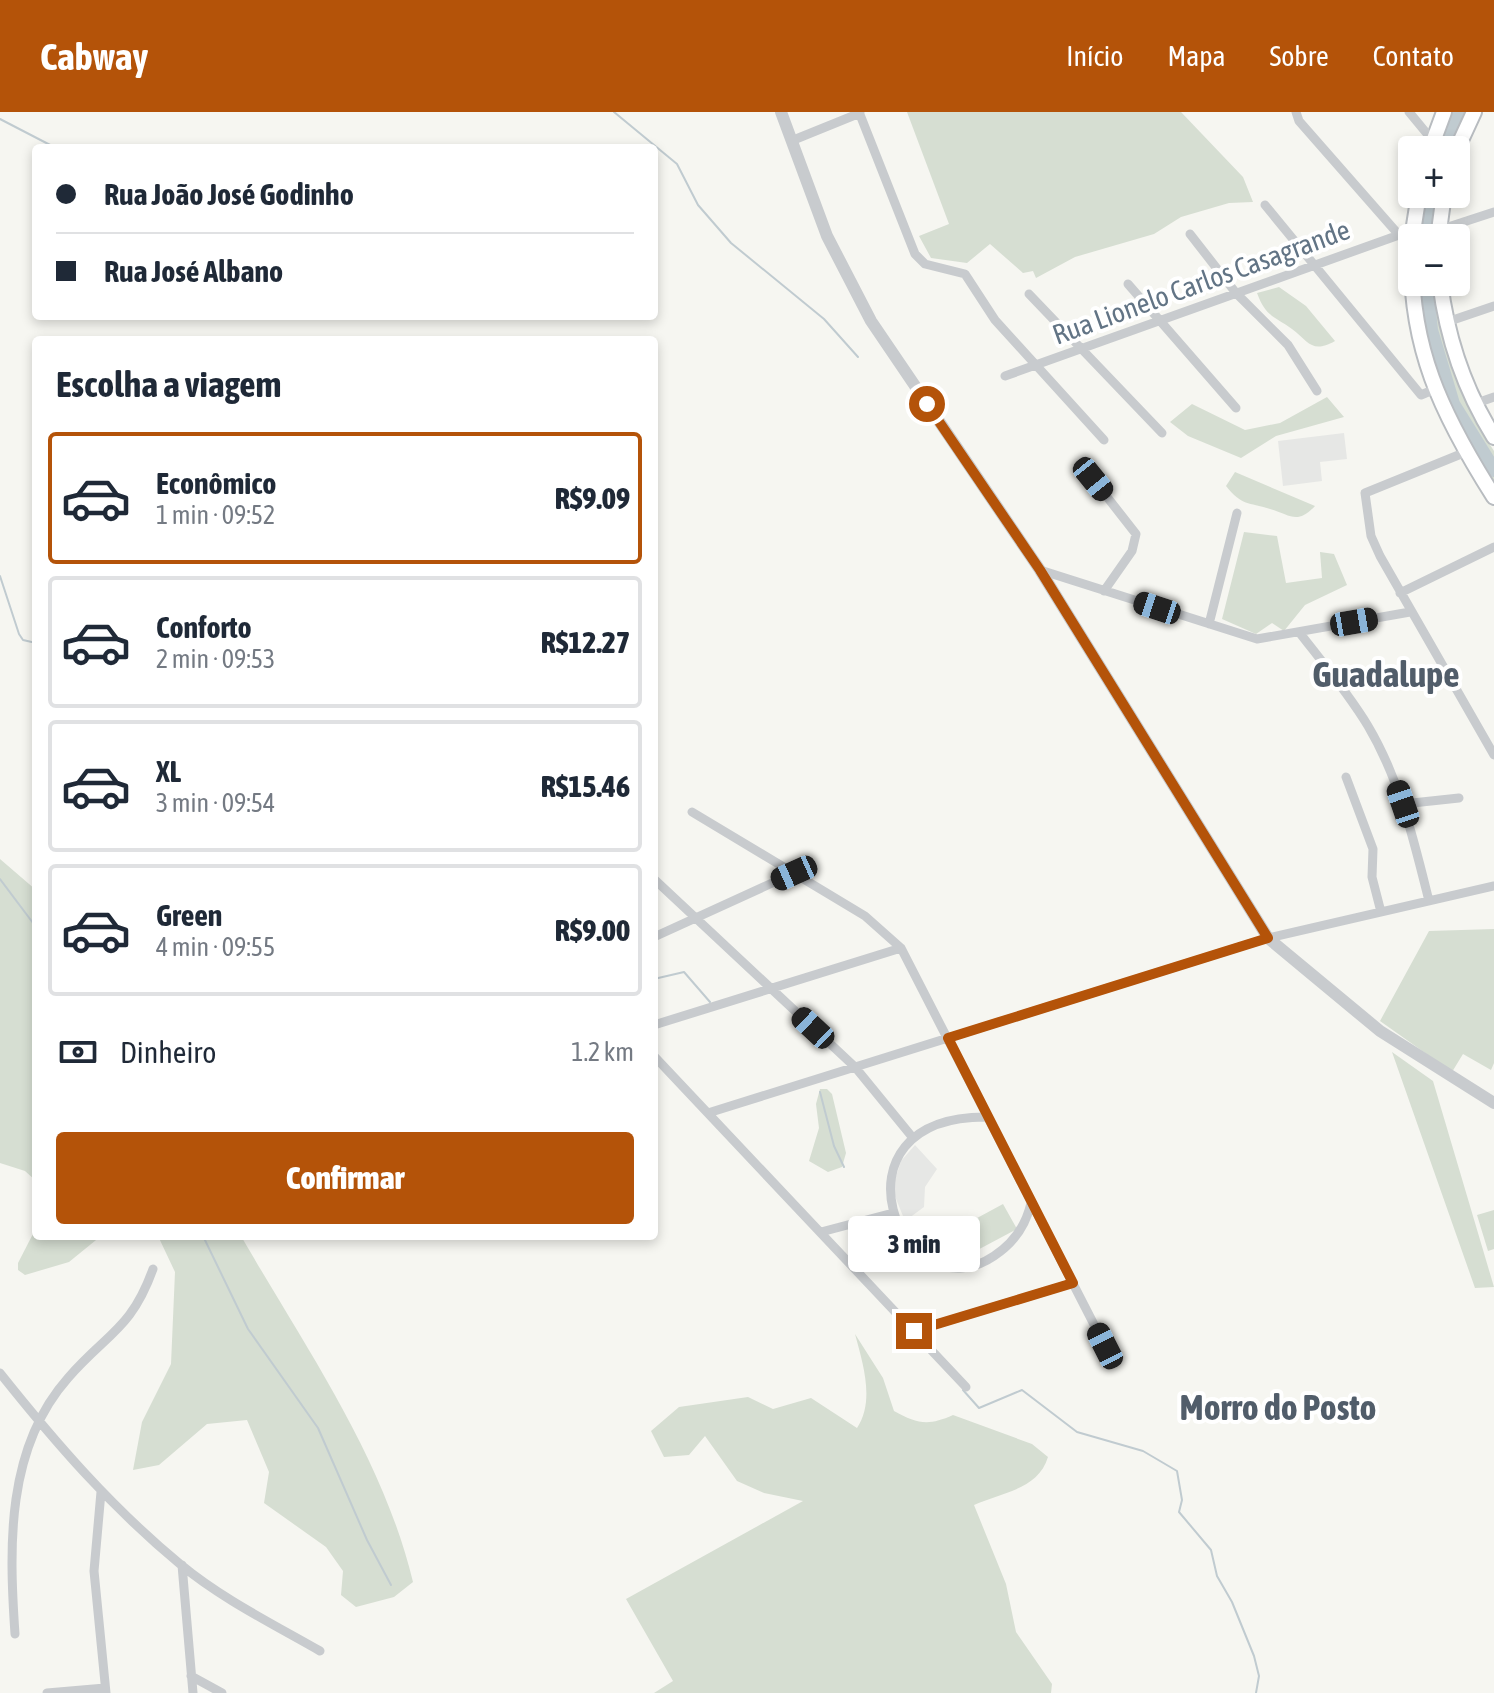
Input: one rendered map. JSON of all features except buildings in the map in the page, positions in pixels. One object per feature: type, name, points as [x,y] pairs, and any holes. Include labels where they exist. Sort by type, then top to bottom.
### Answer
[{"type":"main road","points":[[1435,136],[1444,112]]},
{"type":"main road","points":[[1463,136],[1474,112]]},
{"type":"main road","points":[[1413,296],[1421,350],[1435,389],[1466,452],[1494,497]]},
{"type":"main road","points":[[1442,296],[1447,322],[1474,404],[1494,437]]},
{"type":"street","points":[[781,112],[827,236],[860,302],[1040,570],[1268,938],[1380,1031],[1494,1103]]},
{"type":"street","points":[[1296,112],[1299,121],[1398,224]]},
{"type":"street","points":[[1409,112],[1426,136]]},
{"type":"street","points":[[791,141],[860,113],[919,261],[965,274],[991,315],[1104,440]]},
{"type":"street","points":[[1265,205],[1421,395],[1435,389]]},
{"type":"street","points":[[1464,224],[1494,212]]},
{"type":"street","points":[[1190,234],[1236,293],[1288,345],[1317,391]]},
{"type":"street","name":"Rua Lionelo Carlos Casagrande","points":[[1005,376],[1398,237]]},
{"type":"street","points":[[1128,284],[1236,408]]},
{"type":"street","points":[[1029,294],[1162,433]]},
{"type":"street","points":[[1447,322],[1494,306]]},
{"type":"street","points":[[1474,404],[1494,397]]},
{"type":"street","points":[[1466,452],[1365,493],[1371,536],[1410,612],[1494,755]]},
{"type":"street","points":[[1093,479],[1136,534],[1132,551],[1104,591]]},
{"type":"street","points":[[1209,624],[1237,513]]},
{"type":"street","points":[[1400,593],[1494,547]]},
{"type":"street","points":[[1040,570],[1257,639],[1410,612]]},
{"type":"street","points":[[1299,632],[1369,728],[1403,804],[1429,901]]},
{"type":"street","points":[[1346,777],[1373,849],[1372,877],[1381,912]]},
{"type":"street","points":[[1403,804],[1459,798]]},
{"type":"street","points":[[692,812],[875,922],[901,948],[1105,1346]]},
{"type":"street","points":[[658,935],[794,873]]},
{"type":"street","points":[[658,883],[855,1067],[913,1138]]},
{"type":"street","points":[[708,1113],[1268,938],[1494,886]]},
{"type":"street","points":[[658,1024],[901,948]]},
{"type":"street","points":[[658,1060],[966,1387]]},
{"type":"street","points":[[988,1117],[941,1121],[913,1138],[899,1157],[890,1179],[893,1213],[905,1234],[930,1261],[961,1270],[986,1262],[1010,1243],[1024,1225],[1032,1202]]},
{"type":"street","points":[[821,1232],[893,1213]]},
{"type":"street","points":[[15,1634],[11,1565],[14,1518],[21,1471],[38,1422],[65,1381],[130,1318],[153,1269]]},
{"type":"street","points":[[914,1331],[1073,1283]]},
{"type":"street","points":[[0,1373],[38,1422],[101,1492],[182,1565],[216,1590],[320,1651]]},
{"type":"street","points":[[47,1693],[105,1690],[94,1571],[101,1492]]},
{"type":"street","points":[[182,1565],[193,1693]]},
{"type":"street","points":[[191,1676],[222,1693]]},
{"type":"shaded area","points":[[907,112],[1181,112],[1243,177],[1253,202],[1229,203],[1181,217],[1154,234],[1075,257],[1036,278],[1033,271],[1023,273],[990,244],[967,263],[931,258],[919,236],[949,224]]},
{"type":"shaded area","points":[[1451,112],[1466,112],[1456,136],[1441,136]]},
{"type":"shaded area","points":[[1421,208],[1436,208],[1434,224],[1419,224]]},
{"type":"shaded area","points":[[1279,287],[1306,306],[1335,341],[1321,346],[1311,345],[1267,311],[1257,293]]},
{"type":"shaded area","points":[[1419,296],[1435,296],[1441,333],[1452,370],[1473,418],[1494,451],[1494,489],[1466,445],[1431,364]]},
{"type":"shaded area","points":[[1327,397],[1344,417],[1276,436],[1241,458],[1188,436],[1170,422],[1192,404],[1245,430],[1280,423]]},
{"type":"shaded area","points":[[1344,433],[1347,459],[1320,462],[1322,481],[1283,486],[1278,441]]},
{"type":"shaded area","points":[[1235,472],[1315,506],[1309,512],[1294,517],[1246,502],[1226,486]]},
{"type":"shaded area","points":[[1244,532],[1277,536],[1286,583],[1322,578],[1320,552],[1334,554],[1347,585],[1305,605],[1284,631],[1272,623],[1256,634],[1222,619]]},
{"type":"shaded area","points":[[0,859],[32,887],[32,1177],[25,1171],[0,1163]]},
{"type":"shaded area","points":[[1494,929],[1494,1063],[1491,1070],[1463,1054],[1452,1072],[1380,1021],[1429,931]]},
{"type":"shaded area","points":[[1392,1052],[1433,1081],[1494,1287],[1475,1288]]},
{"type":"shaded area","points":[[820,1089],[827,1089],[832,1094],[846,1153],[842,1167],[828,1172],[809,1161],[819,1128],[816,1104]]},
{"type":"shaded area","points":[[915,1145],[937,1169],[925,1187],[924,1207],[905,1221],[892,1189],[901,1161]]},
{"type":"shaded area","points":[[1003,1204],[1017,1229],[955,1262],[942,1237]]},
{"type":"shaded area","points":[[1494,1210],[1494,1249],[1488,1251],[1477,1215]]},
{"type":"shaded area","points":[[32,1236],[32,1240],[96,1240],[69,1262],[25,1275],[18,1270],[18,1263]]},
{"type":"shaded area","points":[[160,1240],[243,1240],[340,1404],[382,1491],[400,1536],[413,1582],[394,1597],[356,1607],[341,1595],[343,1571],[326,1547],[264,1503],[269,1472],[247,1420],[207,1424],[159,1465],[133,1470],[142,1422],[171,1364],[175,1272]]},
{"type":"shaded area","points":[[855,1334],[883,1378],[894,1411],[923,1422],[953,1415],[1032,1444],[1048,1457],[1043,1468],[1028,1483],[974,1505],[1006,1584],[1016,1632],[1052,1684],[1051,1693],[654,1693],[673,1681],[626,1599],[803,1501],[764,1493],[737,1481],[705,1436],[689,1455],[664,1457],[651,1431],[679,1407],[748,1397],[773,1409],[811,1398],[857,1428],[866,1394]]},
{"type":"waterway","points":[[614,112],[653,144]]},
{"type":"waterway","points":[[1450,136],[1461,112]]},
{"type":"waterway","points":[[0,119],[48,144]]},
{"type":"waterway","points":[[658,148],[677,164],[698,205],[731,243],[824,319],[858,357]]},
{"type":"waterway","points":[[1428,224],[1430,208]]},
{"type":"waterway","points":[[1427,296],[1431,330],[1453,404],[1494,470]]},
{"type":"waterway","points":[[0,576],[19,634],[23,640],[32,642]]},
{"type":"waterway","points":[[0,879],[32,922]]},
{"type":"waterway","points":[[658,978],[684,972],[710,1002]]},
{"type":"waterway","points":[[820,1092],[834,1146],[844,1167]]},
{"type":"waterway","points":[[205,1240],[248,1329],[318,1428],[367,1540],[391,1585]]},
{"type":"waterway","points":[[963,1390],[979,1408],[1022,1390],[1077,1432],[1143,1451],[1177,1471],[1182,1500],[1179,1512],[1211,1550],[1217,1576],[1232,1602],[1254,1656],[1259,1676],[1256,1693]]},
{"type":"district","name":"Guadalupe","points":[[1386,674]]},
{"type":"district","name":"Morro do Posto","points":[[1278,1407]]},
{"type":"route","points":[[914,1331],[1073,1283],[948,1038],[1268,938],[1040,570],[927,404]]}]
